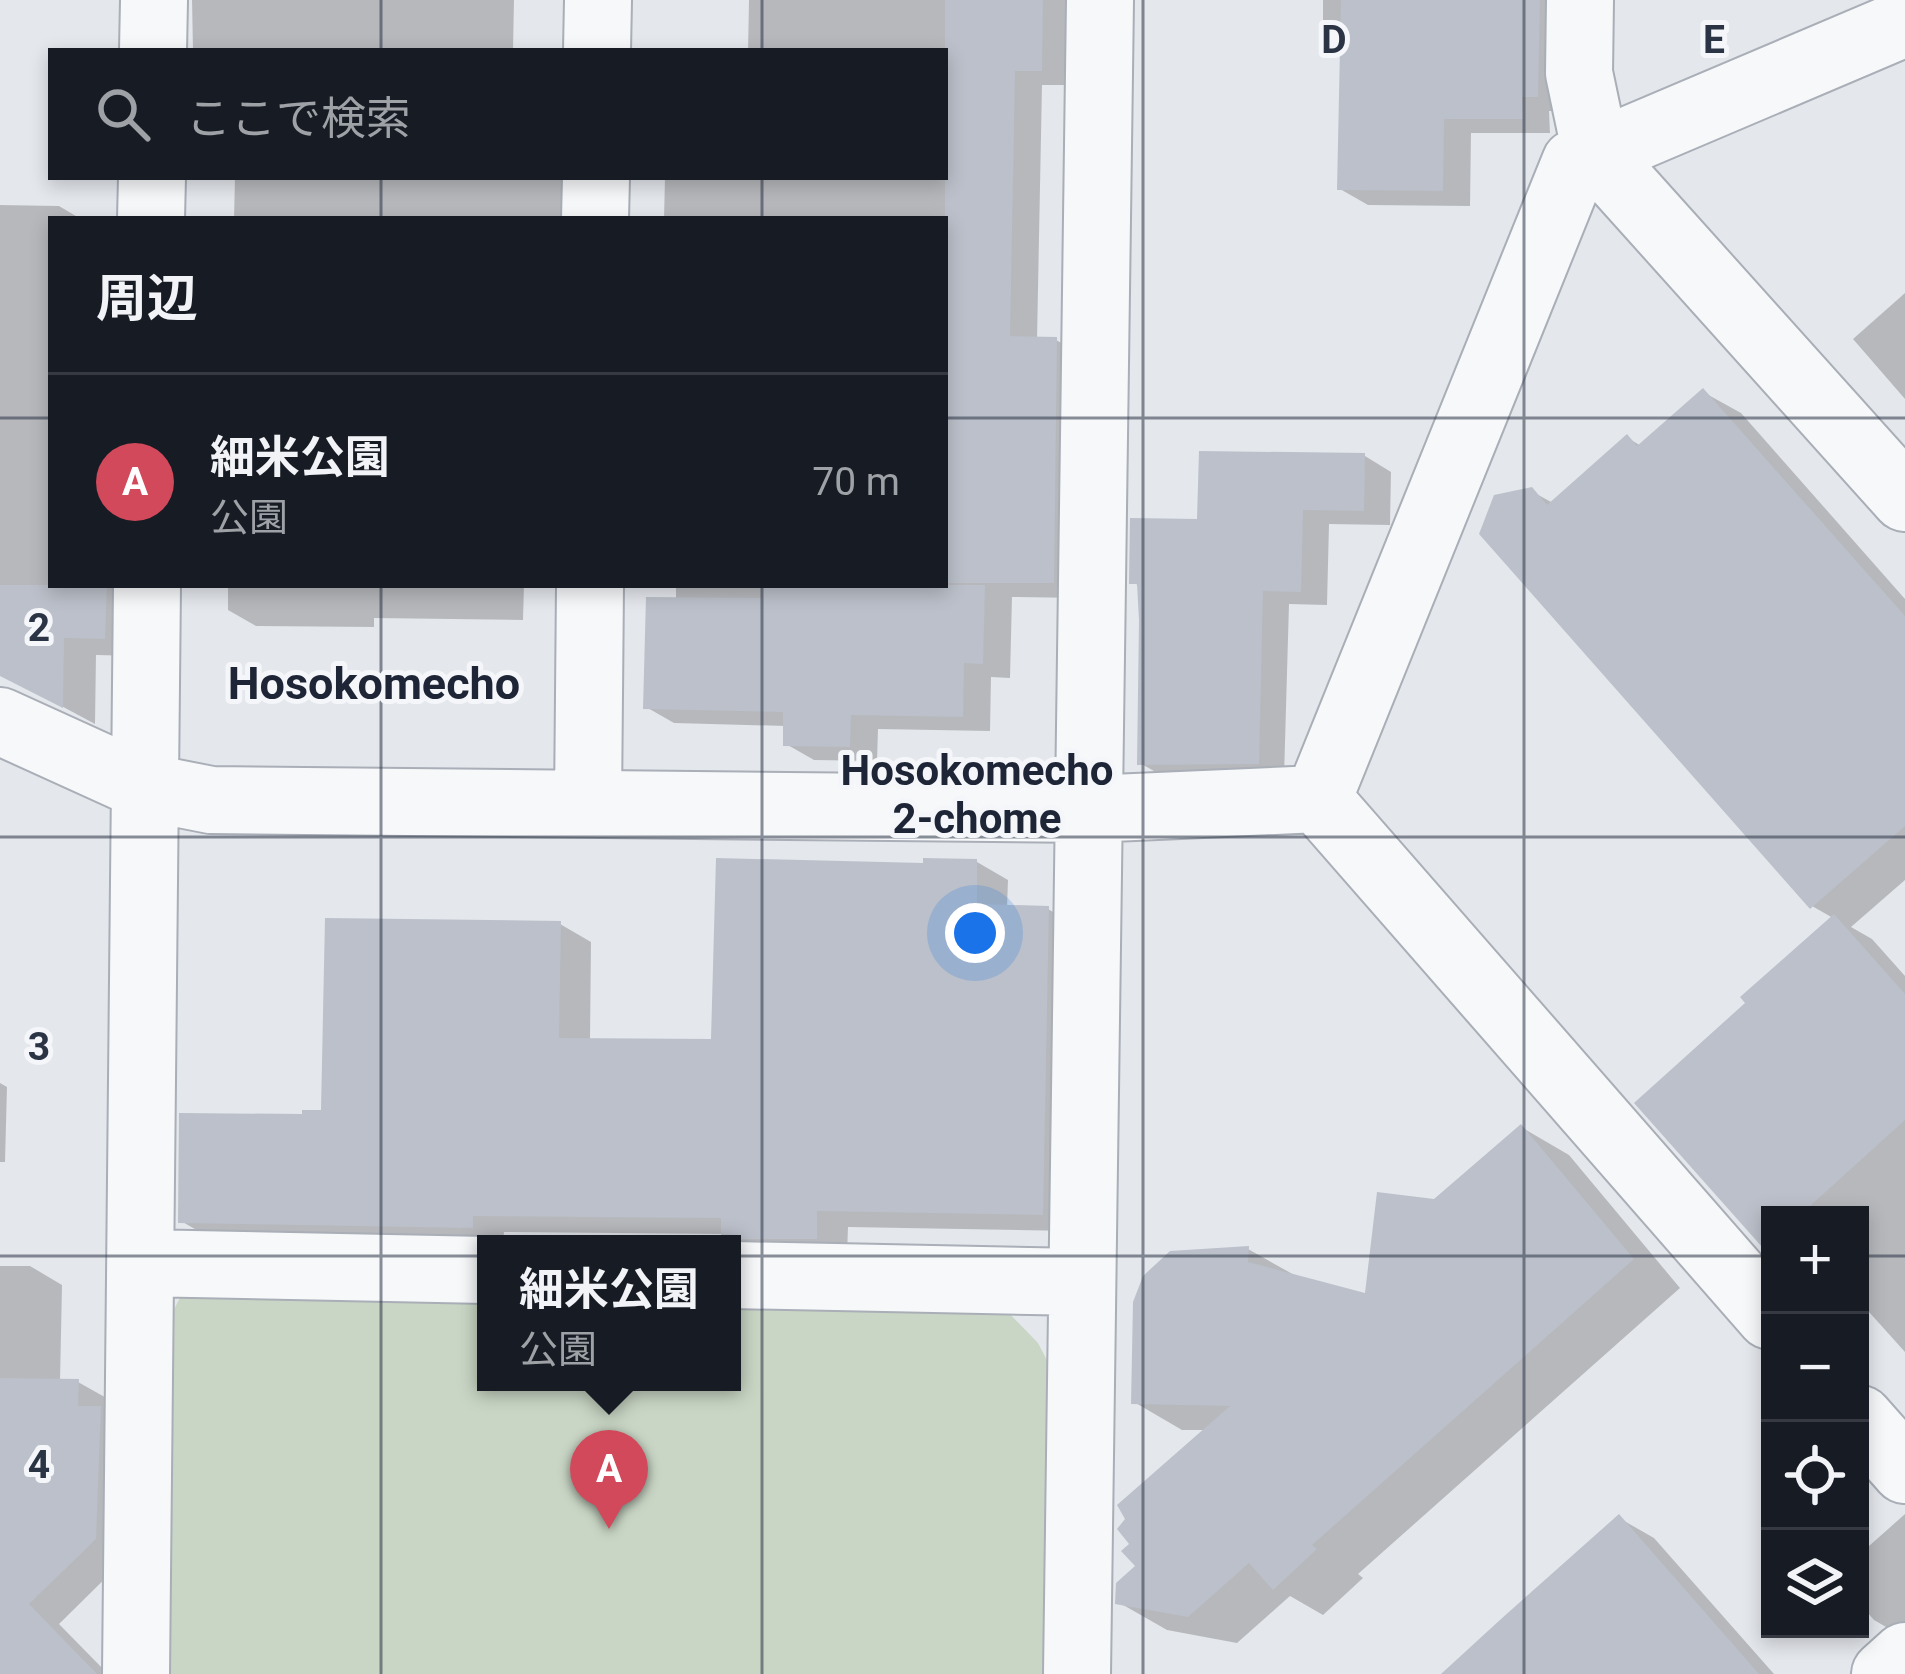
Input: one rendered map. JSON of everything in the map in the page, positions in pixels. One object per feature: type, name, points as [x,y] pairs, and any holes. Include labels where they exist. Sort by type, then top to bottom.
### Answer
[{"type":"street","points":[[153,48],[154,0]]},
{"type":"street","points":[[597,48],[598,0]]},
{"type":"street","points":[[1077,1674],[1100,0]]},
{"type":"street","points":[[1580,0],[1579,74],[1596,154],[1905,498]]},
{"type":"street","points":[[1318,799],[1575,163],[1905,23]]},
{"type":"street","points":[[152,180],[152,216]]},
{"type":"street","points":[[595,216],[596,180]]},
{"type":"street","points":[[136,1674],[148,588]]},
{"type":"street","points":[[588,804],[590,588]]},
{"type":"street","points":[[0,721],[145,787],[211,800],[1088,809],[1318,799]]},
{"type":"street","points":[[1318,799],[1768,1314]]},
{"type":"street","points":[[141,1264],[477,1270]]},
{"type":"street","points":[[741,1275],[1082,1282]]},
{"type":"street","points":[[1863,1422],[1905,1471]]},
{"type":"street","points":[[1885,1674],[1905,1656]]},
{"type":"green space","points":[[477,1290],[477,1391],[741,1391],[741,1295],[1004,1308],[1038,1343],[1050,1366],[1047,1674],[166,1674],[172,1313],[182,1294]]},
{"type":"building","points":[[945,0],[1043,0],[1042,71],[1015,71],[1010,336],[1057,337],[1054,583],[948,583]]},
{"type":"building","points":[[1341,0],[1540,0],[1538,97],[1522,97],[1523,119],[1444,119],[1443,191],[1337,190]]},
{"type":"building","points":[[1703,388],[1905,616],[1905,826],[1810,909],[1479,534],[1494,495],[1532,487],[1547,505],[1627,434],[1637,446]]},
{"type":"building","points":[[1199,451],[1365,453],[1364,511],[1303,510],[1301,592],[1263,591],[1259,764],[1137,765],[1139,620],[1137,584],[1129,584],[1130,518],[1197,519]]},
{"type":"building","points":[[0,585],[107,588],[105,639],[64,638],[63,708],[0,676]]},
{"type":"building","points":[[985,585],[983,664],[964,663],[963,717],[851,715],[850,747],[783,746],[783,712],[643,709],[646,597],[762,598],[762,588]]},
{"type":"building","points":[[716,858],[923,863],[923,858],[977,859],[977,904],[1049,906],[1043,1215],[817,1211],[817,1239],[721,1235],[721,1218],[473,1216],[473,1228],[178,1223],[179,1113],[321,1110],[325,918],[561,921],[559,1038],[711,1039]]},
{"type":"building","points":[[1834,914],[1905,994],[1905,1120],[1810,1206],[1761,1206],[1761,1246],[1634,1103],[1745,1003],[1740,997]]},
{"type":"building","points":[[1521,1124],[1634,1259],[1312,1545],[1317,1549],[1273,1590],[1249,1563],[1188,1617],[1115,1604],[1116,1583],[1135,1566],[1121,1551],[1129,1544],[1117,1529],[1125,1519],[1117,1505],[1230,1406],[1131,1404],[1133,1302],[1143,1276],[1170,1251],[1249,1246],[1248,1262],[1365,1293],[1377,1192],[1434,1199]]},
{"type":"building","points":[[0,1378],[79,1379],[78,1406],[101,1406],[96,1539],[29,1604],[97,1674],[0,1674]]},
{"type":"building","points":[[1619,1514],[1759,1674],[1441,1674],[1501,1619]]},
{"type":"place","name":"細米公園","points":[[609,1529]]},
{"type":"district","name":"Hosokomecho","points":[[374,683]]},
{"type":"district","name":"Hosokomecho 2-chome","points":[[977,794]]}]
